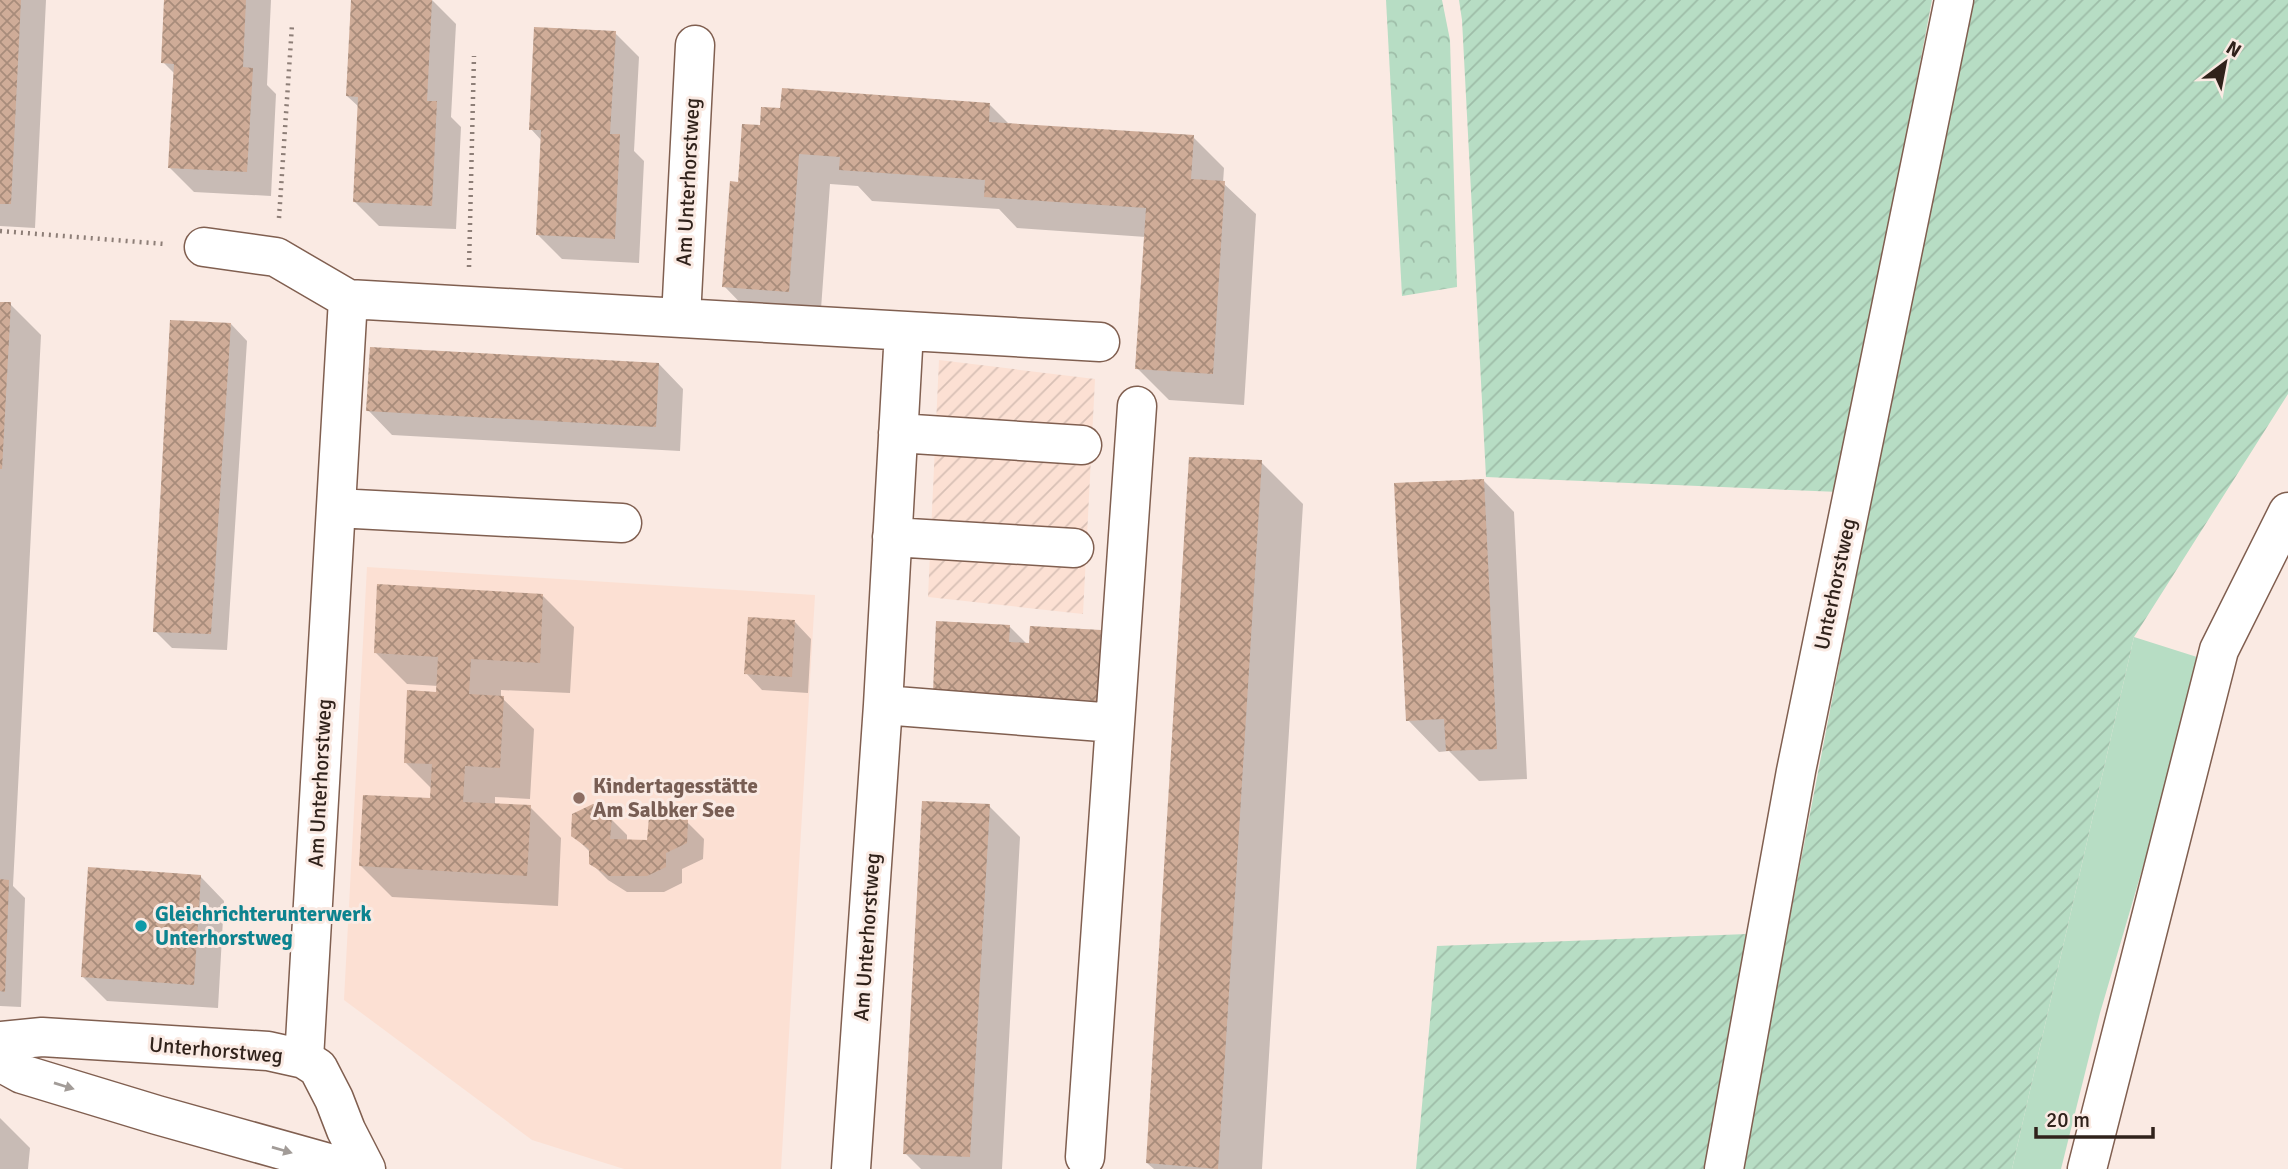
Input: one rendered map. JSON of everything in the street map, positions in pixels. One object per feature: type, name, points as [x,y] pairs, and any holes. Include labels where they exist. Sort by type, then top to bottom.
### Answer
[{"type":"street","name":"Unterhorstweg","points":[[1724,1169],[1796,771],[1954,0]]},
{"type":"street","name":"Am Unterhorstweg","points":[[681,318],[695,45]]},
{"type":"street","points":[[204,247],[276,257],[348,299],[1100,342]]},
{"type":"street","name":"Am Unterhorstweg","points":[[304,1059],[348,299]]},
{"type":"street","name":"Am Unterhorstweg","points":[[851,1169],[883,705],[904,331]]},
{"type":"street","points":[[1086,1157],[1137,406]]},
{"type":"street","points":[[898,433],[1082,445]]},
{"type":"street","points":[[336,508],[622,523]]},
{"type":"street","points":[[2087,1169],[2219,650],[2288,512]]},
{"type":"street","points":[[892,537],[1074,548]]},
{"type":"street","points":[[883,705],[1115,723]]},
{"type":"street","name":"Unterhorstweg","points":[[0,1041],[42,1037],[268,1051],[304,1059],[318,1068],[324,1076],[366,1169]]},
{"type":"street","points":[[0,1062],[22,1074],[350,1169]]},
{"type":"path","points":[[276,257],[292,25]]},
{"type":"path","points":[[468,306],[474,56]]},
{"type":"path","points":[[0,231],[204,247]]},
{"type":"shaded area","points":[[939,360],[1095,379],[1083,614],[928,597]]},
{"type":"shaded area","name":"Kindertagesstätte Am Salbker See","points":[[367,567],[815,595],[781,1169],[624,1169],[532,1140],[344,1000]]},
{"type":"green space","points":[[1386,0],[1442,0],[1450,40],[1457,287],[1402,296]]},
{"type":"green space","points":[[1459,0],[1932,0],[1839,492],[1486,477]]},
{"type":"green space","points":[[1968,0],[2288,0],[2288,394],[2134,637],[2012,1169],[1741,1169]]},
{"type":"green space","points":[[2134,637],[2197,657],[2166,788],[2100,1013],[2061,1169],[2012,1169]]},
{"type":"green space","points":[[1747,934],[1704,1169],[1416,1169],[1437,946]]},
{"type":"building","points":[[0,0],[21,0],[11,204],[0,204]]},
{"type":"building","points":[[164,0],[246,0],[243,67],[253,68],[247,172],[168,168],[174,64],[161,63]]},
{"type":"building","points":[[351,0],[432,0],[427,101],[437,101],[432,206],[353,202],[358,97],[346,96]]},
{"type":"building","points":[[534,27],[616,31],[610,134],[620,134],[615,239],[536,235],[541,130],[529,130]]},
{"type":"building","points":[[782,88],[990,103],[989,122],[1194,135],[1191,179],[1225,181],[1213,374],[1135,369],[1146,208],[984,197],[985,180],[839,170],[840,157],[799,154],[789,292],[722,287],[730,181],[738,182],[742,124],[760,125],[761,107],[780,108]]},
{"type":"building","points":[[0,302],[11,302],[2,469],[0,469]]},
{"type":"building","points":[[170,320],[231,323],[211,634],[153,632]]},
{"type":"building","points":[[370,347],[659,363],[656,427],[366,411]]},
{"type":"building","points":[[1189,457],[1262,460],[1218,1169],[1146,1163]]},
{"type":"building","points":[[1484,479],[1497,749],[1446,751],[1444,719],[1406,721],[1394,483]]},
{"type":"building","points":[[377,584],[543,594],[540,663],[471,659],[469,694],[504,696],[500,768],[465,766],[463,802],[531,805],[527,876],[359,866],[363,795],[430,798],[432,764],[404,763],[407,690],[436,692],[438,657],[374,653]]},
{"type":"building","points":[[748,617],[795,620],[792,677],[744,674]]},
{"type":"building","points":[[936,621],[1010,625],[1009,642],[1029,643],[1030,626],[1101,630],[1097,701],[933,692]]},
{"type":"building","points":[[922,801],[990,804],[970,1157],[903,1154]]},
{"type":"building","points":[[593,804],[612,817],[610,839],[647,840],[649,817],[669,807],[688,820],[687,843],[666,853],[666,867],[647,876],[609,876],[589,864],[589,849],[571,836],[572,814]]},
{"type":"building","name":"Gleichrichterunterwerk Unterhorstweg","points":[[88,867],[201,875],[194,985],[81,977]]},
{"type":"building","points":[[0,879],[9,880],[5,992],[0,991]]},
{"type":"place","name":"Kindertagesstätte Am Salbker See","points":[[579,798]]},
{"type":"place","name":"Gleichrichterunterwerk Unterhorstweg","points":[[141,926]]}]
